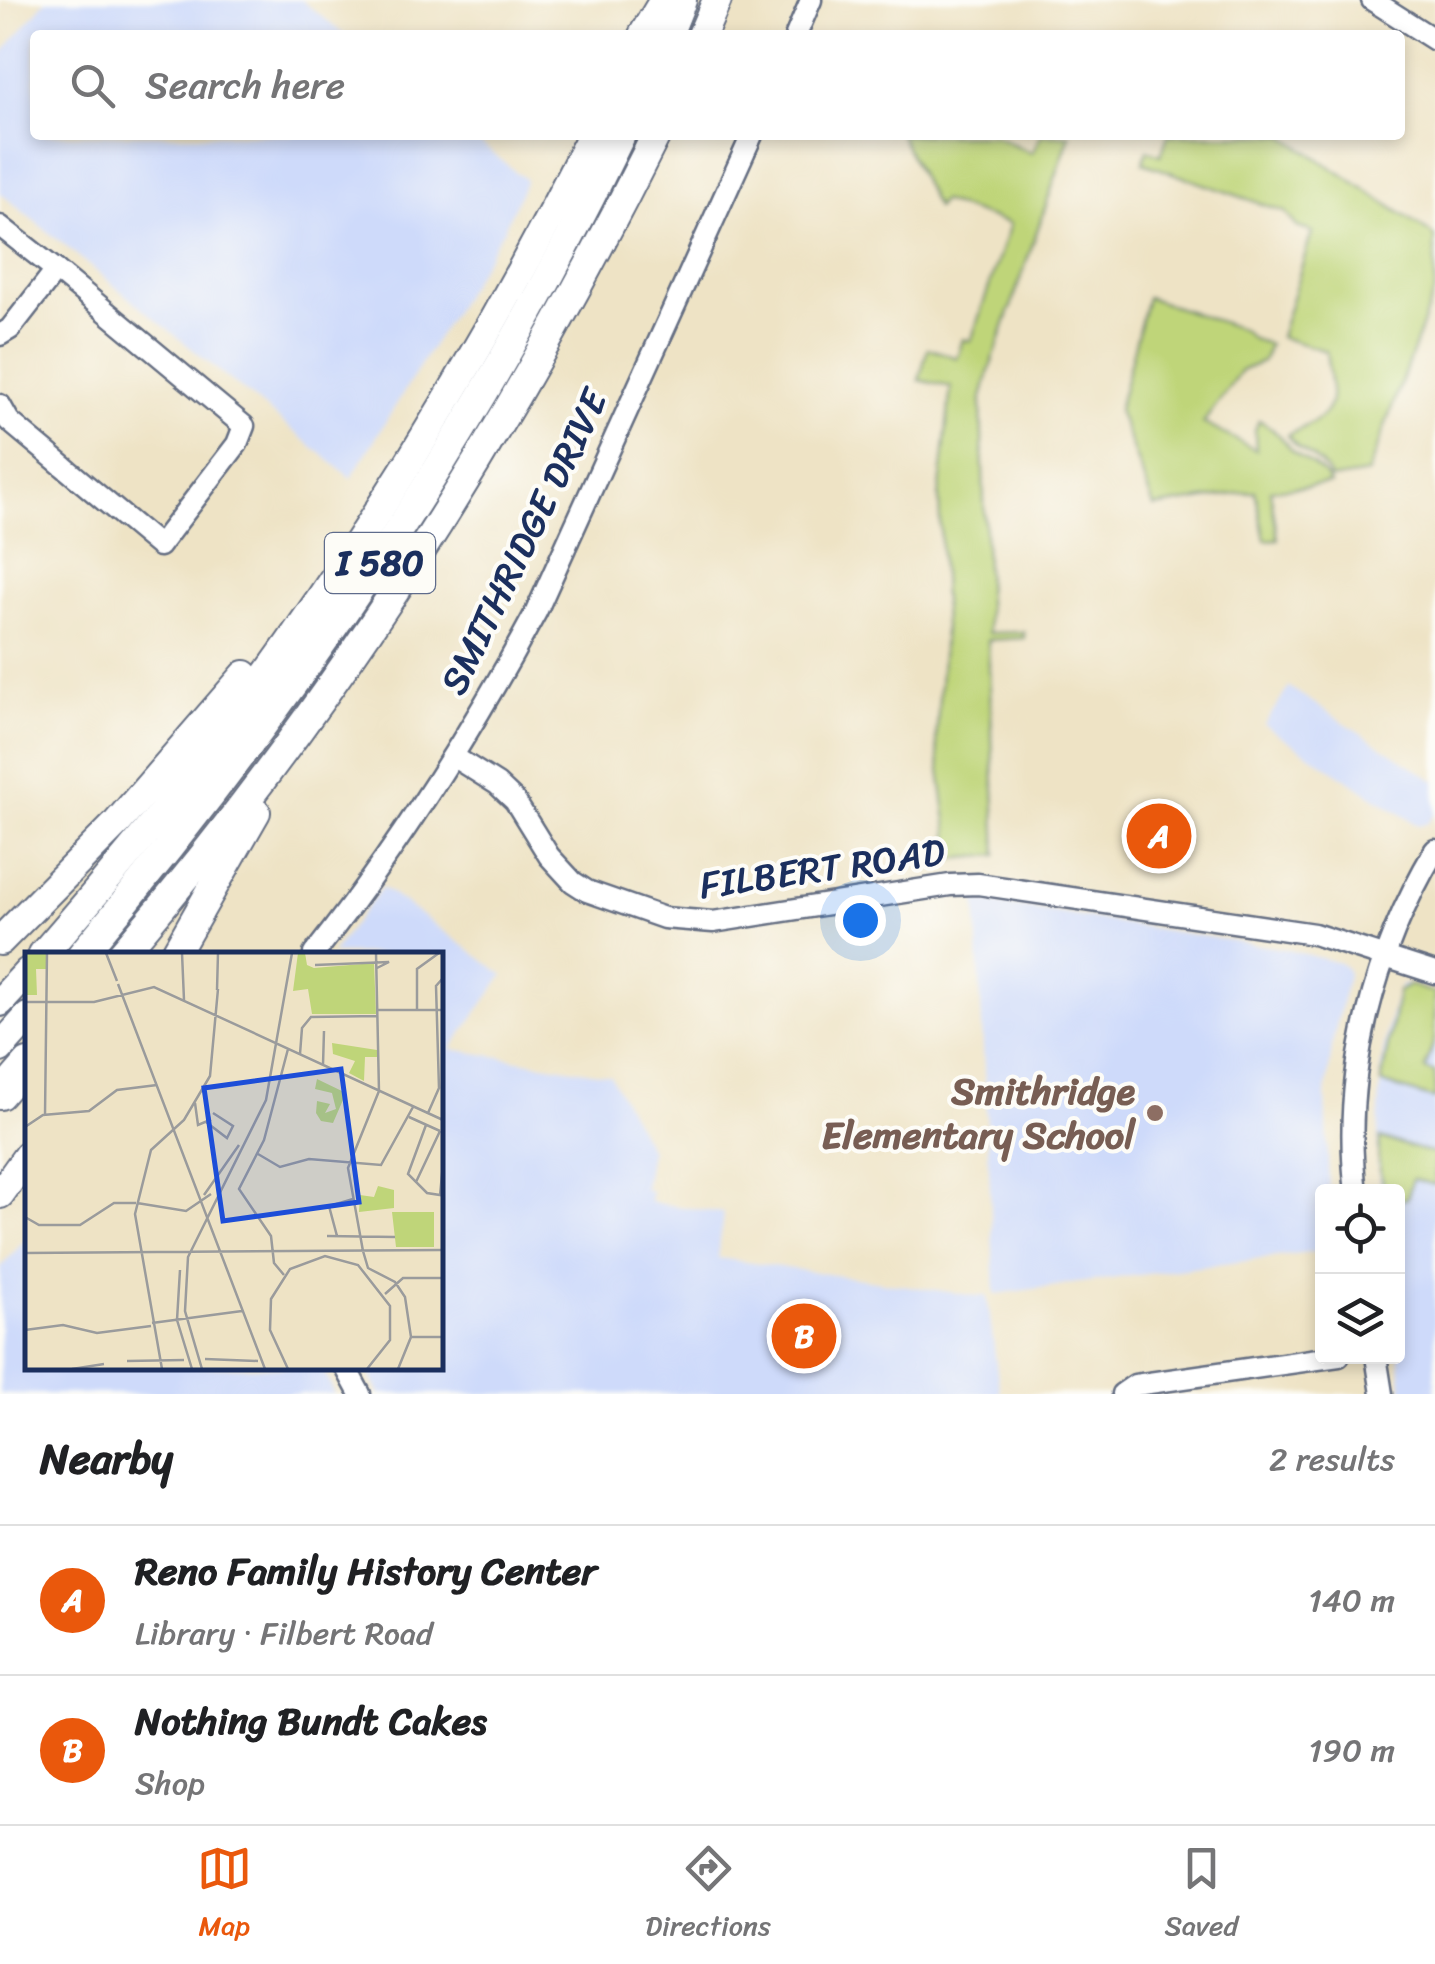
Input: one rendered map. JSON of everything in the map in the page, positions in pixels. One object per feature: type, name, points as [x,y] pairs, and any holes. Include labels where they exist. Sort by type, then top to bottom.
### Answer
[{"type":"highway","points":[[647,30],[664,0]]},
{"type":"highway","points":[[670,30],[682,0]]},
{"type":"highway","points":[[704,30],[717,0]]},
{"type":"highway","points":[[46,952],[145,835],[240,711],[362,536],[537,244],[589,140]]},
{"type":"highway","name":"I 580","points":[[84,952],[258,736],[380,562],[507,355],[618,140]]},
{"type":"highway","name":"I 580","points":[[124,952],[205,855],[379,619],[496,435],[584,278],[653,140]]},
{"type":"highway","points":[[0,940],[118,823],[229,696],[328,568],[427,429]]},
{"type":"highway","points":[[176,952],[316,708]]},
{"type":"highway","points":[[0,1002],[25,975]]},
{"type":"highway","points":[[0,1048],[25,1020]]},
{"type":"highway","points":[[0,1095],[25,1066]]},
{"type":"highway","points":[[0,1194],[25,1159]]},
{"type":"street","points":[[798,30],[811,0]]},
{"type":"street","points":[[1372,0],[1435,40]]},
{"type":"street","name":"SMITHRIDGE DRIVE","points":[[316,952],[372,880],[454,758],[500,679],[566,551],[750,140]]},
{"type":"street","points":[[0,226],[244,426],[237,444],[159,546],[9,421],[0,405]]},
{"type":"street","points":[[0,335],[10,329],[56,270]]},
{"type":"street","name":"FILBERT ROAD","points":[[454,758],[498,784],[515,801],[549,856],[573,882],[587,891],[664,918],[713,922],[978,884],[1314,934],[1435,972]]},
{"type":"street","points":[[1356,1184],[1355,1090],[1365,1028],[1383,956],[1435,850]]},
{"type":"street","points":[[1122,1394],[1135,1385],[1315,1359]]},
{"type":"street","points":[[1377,1364],[1382,1394]]},
{"type":"street","points":[[348,1369],[360,1394]]},
{"type":"shaded area","points":[[46,0],[301,0],[339,30],[30,30],[30,140],[476,140],[526,180],[504,229],[351,478],[0,193],[0,56]]},
{"type":"shaded area","points":[[1289,687],[1435,781],[1435,813],[1428,823],[1419,826],[1264,725]]},
{"type":"shaded area","points":[[382,887],[504,975],[451,1049],[610,1075],[650,1150],[644,1189],[651,1191],[649,1202],[723,1213],[718,1258],[987,1295],[1000,1394],[380,1394],[366,1369],[442,1369],[442,952],[333,952]]},
{"type":"shaded area","name":"Smithridge Elementary School","points":[[976,900],[1284,949],[1340,963],[1346,968],[1326,1094],[1329,1184],[1315,1184],[1315,1252],[995,1294]]},
{"type":"shaded area","points":[[1402,985],[1435,992],[1435,1394],[1403,1394],[1400,1364],[1405,1364],[1405,1184],[1379,1184],[1377,1159],[1381,1065],[1397,990]]},
{"type":"shaded area","points":[[25,1240],[25,1369],[322,1369],[335,1394],[0,1394],[0,1268]]},
{"type":"green space","points":[[902,140],[1005,140],[1032,153],[1038,140],[1068,140],[981,402],[988,633],[1024,632],[1024,638],[988,640],[997,855],[952,859],[936,741],[944,628],[939,497],[951,387],[919,380],[928,348],[957,358],[963,339],[971,341],[1010,224],[941,201],[936,208]]},
{"type":"green space","points":[[1166,140],[1291,140],[1435,236],[1435,290],[1368,473],[1330,479],[1322,466],[1287,435],[1317,420],[1330,405],[1326,351],[1280,337],[1312,232],[1297,227],[1285,212],[1143,163],[1147,150],[1161,155]]},
{"type":"green space","points":[[1147,297],[1241,329],[1252,339],[1269,344],[1263,361],[1241,371],[1203,423],[1256,450],[1259,420],[1326,477],[1330,484],[1270,490],[1278,539],[1265,540],[1255,491],[1154,507],[1118,410]]},
{"type":"green space","points":[[1410,985],[1435,993],[1435,1038],[1425,1069],[1435,1073],[1435,1099],[1381,1083],[1398,991]]},
{"type":"green space","points":[[1380,1138],[1435,1154],[1435,1185],[1413,1179],[1405,1199],[1405,1184],[1382,1184]]},
{"type":"place","name":"Reno Family History Center","points":[[1159,836]]},
{"type":"place","name":"Smithridge Elementary School","points":[[1155,1113]]},
{"type":"place","name":"Nothing Bundt Cakes","points":[[804,1336]]}]
